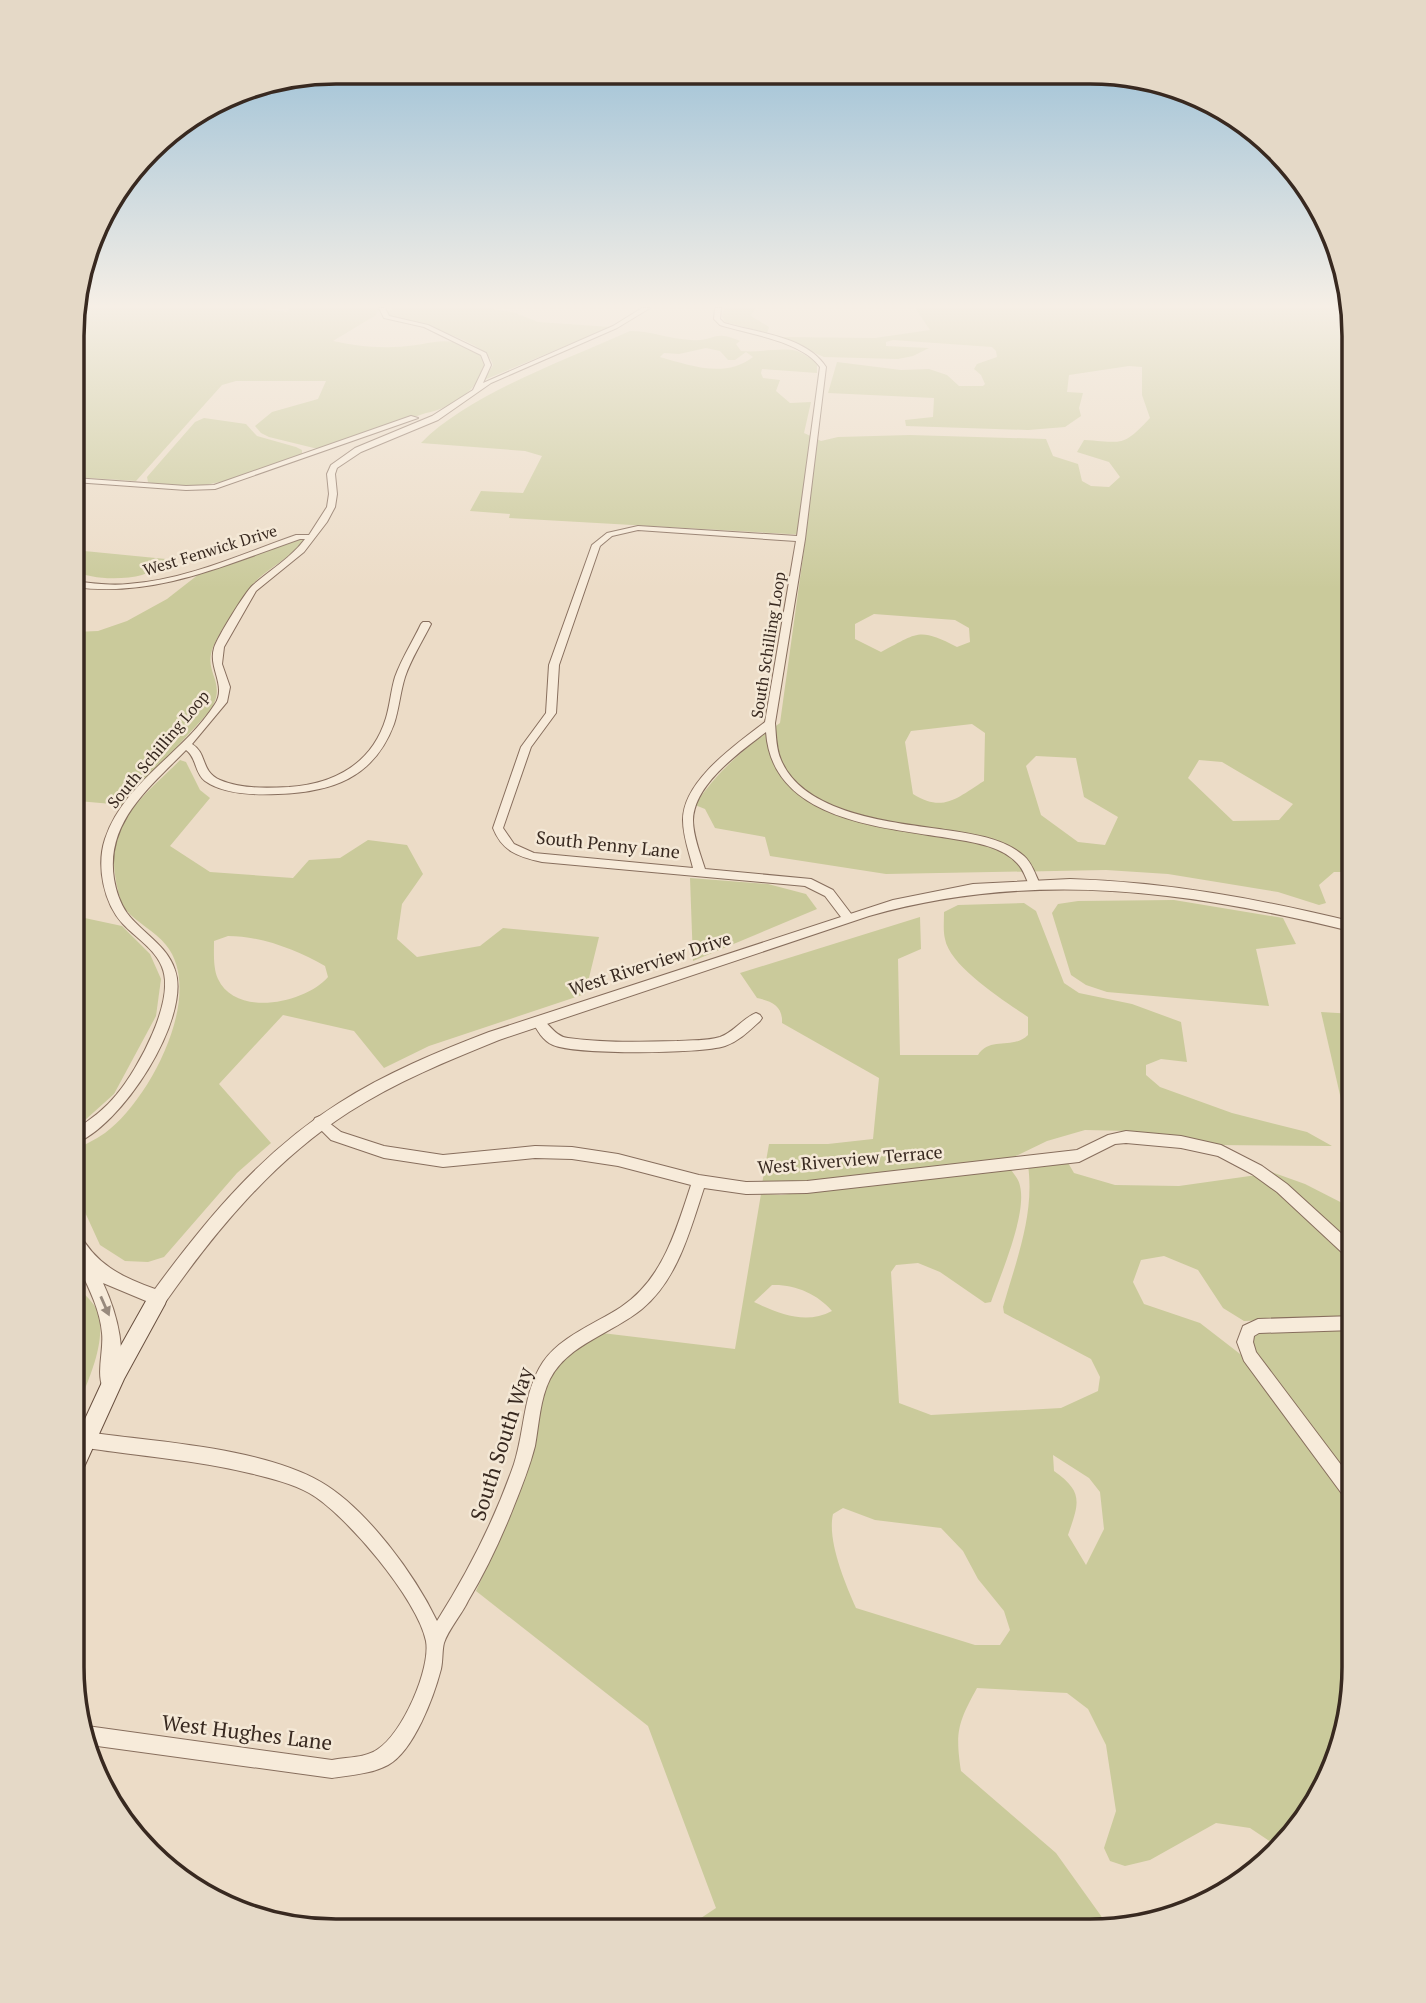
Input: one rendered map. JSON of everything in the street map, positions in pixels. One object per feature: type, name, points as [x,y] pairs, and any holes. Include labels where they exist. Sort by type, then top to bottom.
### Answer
[{"type":"main road","points":[[84,1444],[108,1390],[158,1298]]},
{"type":"street","name":"South Schilling Loop","points":[[84,1130],[105,1115],[124,1096],[138,1076],[166,1014],[171,995],[171,973],[154,946],[117,908],[107,855],[109,841],[126,809],[222,702],[225,687],[217,664],[219,647],[253,589],[301,550],[312,537],[331,507],[331,474],[334,467],[358,450],[442,414],[459,401]]},
{"type":"street","name":"South Schilling Loop","points":[[817,401],[801,539],[770,723],[772,747],[778,764],[793,783],[816,801],[851,816],[972,838],[999,846],[1024,862],[1034,884]]},
{"type":"street","points":[[84,481],[186,488],[215,487],[418,417],[442,414]]},
{"type":"street","name":"South Penny Lane","points":[[801,539],[638,528],[622,530],[601,539],[596,545],[554,665],[551,713],[526,747],[498,828],[505,843],[521,854],[807,882],[829,893],[848,918]]},
{"type":"street","name":"West Fenwick Drive","points":[[84,585],[117,587],[153,584],[299,537],[312,537]]},
{"type":"street","points":[[185,745],[199,754],[201,773],[215,782],[235,788],[281,791],[325,785],[348,777],[366,765],[376,752],[389,725],[400,675],[426,624]]},
{"type":"street","points":[[700,872],[688,818],[690,804],[707,779],[770,723]]},
{"type":"street","name":"West Riverview Drive","points":[[158,1298],[192,1248],[237,1195],[271,1162],[320,1122],[359,1097],[425,1062],[538,1021],[848,918],[926,897],[972,889],[1094,883],[1188,890],[1247,901],[1342,925]]},
{"type":"street","points":[[538,1021],[549,1036],[564,1043],[640,1047],[718,1043],[733,1037],[756,1018]]},
{"type":"street","name":"West Riverview Terrace","points":[[320,1122],[336,1136],[384,1152],[443,1161],[535,1152],[572,1153],[618,1160],[699,1181],[746,1188],[797,1188],[1079,1156],[1113,1139],[1126,1137],[1181,1142],[1221,1151],[1257,1170],[1282,1188],[1342,1243]]},
{"type":"street","name":"South South Way","points":[[435,1641],[464,1596],[502,1521],[523,1457],[539,1386],[548,1367],[561,1354],[637,1304],[659,1282],[674,1255],[699,1181]]},
{"type":"street","points":[[84,1254],[96,1271],[125,1287],[158,1298]]},
{"type":"street","points":[[84,1261],[111,1319],[113,1346],[108,1390]]},
{"type":"street","points":[[1342,1323],[1258,1326],[1248,1331],[1245,1342],[1248,1356],[1342,1479]]},
{"type":"street","points":[[86,1440],[248,1464],[314,1486],[340,1504],[377,1545],[419,1605],[435,1641]]},
{"type":"street","name":"West Hughes Lane","points":[[94,1736],[332,1769],[365,1764],[388,1754],[402,1735],[425,1690],[433,1665],[435,1641]]},
{"type":"green space","points":[[84,401],[207,401],[136,481],[84,478]]},
{"type":"green space","points":[[309,401],[455,401],[446,407],[318,449],[261,433],[255,426],[272,412]]},
{"type":"green space","points":[[478,401],[811,402],[804,433],[821,441],[838,437],[910,435],[1046,439],[1053,456],[1078,464],[1082,481],[1091,486],[1109,487],[1120,477],[1109,462],[1077,452],[1084,440],[1115,442],[1127,439],[1150,418],[1144,401],[1342,401],[1342,872],[1334,872],[1319,885],[1326,903],[1319,905],[1278,892],[1168,874],[1106,870],[886,874],[770,856],[765,837],[715,828],[705,809],[695,805],[733,760],[780,723],[806,535],[509,518],[510,514],[470,511],[481,491],[523,493],[542,456],[525,451],[421,443],[441,425]],"holes":[[[874,614],[955,620],[969,628],[970,642],[957,647],[934,637],[918,635],[881,652],[855,639],[855,624]],[[972,724],[985,733],[984,781],[958,798],[942,803],[924,800],[913,794],[905,742],[911,731]],[[1036,756],[1076,758],[1084,797],[1118,817],[1105,845],[1078,842],[1041,815],[1026,766]],[[1199,760],[1222,762],[1293,804],[1279,820],[1233,821],[1188,778]]]},
{"type":"green space","points":[[934,401],[1081,401],[1081,416],[1065,427],[1028,430],[906,426],[905,420],[933,417]]},
{"type":"green space","points":[[204,418],[246,424],[257,436],[296,447],[302,450],[302,455],[227,481],[188,486],[148,482],[147,477],[195,422]]},
{"type":"green space","points":[[299,539],[306,539],[255,582],[217,638],[211,663],[217,692],[210,711],[123,805],[84,802],[84,632],[98,631],[127,621],[167,599],[199,574]]},
{"type":"green space","points":[[84,551],[166,559],[142,575],[126,578],[84,574]]},
{"type":"green space","points":[[180,760],[186,762],[200,790],[210,798],[170,846],[210,872],[293,878],[309,860],[340,858],[368,840],[407,845],[423,874],[402,904],[397,939],[417,957],[480,946],[503,928],[599,937],[585,994],[429,1046],[384,1068],[354,1031],[283,1015],[219,1084],[271,1143],[237,1173],[164,1257],[148,1262],[125,1261],[100,1245],[84,1210],[84,1145],[105,1133],[139,1097],[167,1045],[176,1018],[180,991],[177,966],[166,945],[157,935],[126,910],[116,880],[114,848],[117,835],[123,822],[150,789]],"holes":[[[228,936],[266,941],[325,966],[328,977],[304,994],[272,1002],[240,999],[227,991],[216,975],[214,941]]]},
{"type":"green space","points":[[690,878],[768,884],[806,894],[817,909],[693,961]]},
{"type":"green space","points":[[1174,900],[1283,918],[1296,944],[1256,949],[1269,1006],[1107,992],[1086,985],[1071,975],[1052,913],[1058,904],[1078,901]]},
{"type":"green space","points":[[1024,903],[1036,911],[1064,983],[1079,993],[1132,1004],[1181,1022],[1187,1062],[1161,1059],[1146,1065],[1146,1075],[1160,1087],[1232,1113],[1307,1132],[1332,1146],[1215,1145],[1129,1131],[1085,1130],[1047,1141],[1010,1159],[783,1185],[762,1184],[769,1144],[828,1144],[873,1139],[879,1078],[782,1023],[778,1008],[757,998],[740,973],[920,917],[921,949],[898,959],[900,1055],[978,1055],[989,1046],[1016,1042],[1028,1035],[1028,1017],[980,983],[957,961],[945,939],[944,912],[958,905]]},
{"type":"green space","points":[[84,918],[122,926],[150,954],[161,979],[156,1016],[114,1094],[84,1121]]},
{"type":"green space","points":[[1321,1012],[1342,1013],[1342,1104]]},
{"type":"green space","points":[[1067,1161],[1074,1173],[1115,1185],[1179,1186],[1257,1175],[1342,1249],[1342,1317],[1244,1321],[1223,1308],[1198,1270],[1164,1256],[1141,1260],[1133,1282],[1144,1304],[1200,1323],[1244,1357],[1342,1487],[1340,1700],[1323,1764],[1300,1807],[1271,1842],[1250,1828],[1216,1823],[1150,1860],[1125,1866],[1110,1861],[1104,1848],[1116,1811],[1106,1745],[1088,1709],[1067,1693],[977,1688],[966,1710],[958,1736],[961,1771],[1056,1853],[1103,1918],[700,1919],[716,1908],[648,1726],[476,1591],[509,1519],[529,1457],[544,1387],[564,1357],[602,1333],[735,1349],[761,1194],[781,1195],[1009,1167],[1019,1183],[1020,1212],[1012,1244],[991,1302],[985,1303],[940,1272],[918,1263],[896,1265],[891,1272],[899,1403],[931,1415],[1061,1408],[1098,1391],[1100,1377],[1091,1359],[1004,1313],[1003,1307],[1027,1219],[1028,1165]],"holes":[[[772,1285],[805,1291],[832,1311],[812,1317],[793,1316],[754,1302]],[[1053,1455],[1089,1478],[1100,1492],[1104,1529],[1086,1565],[1068,1535],[1075,1514],[1075,1492],[1064,1478],[1054,1471]],[[843,1508],[875,1520],[941,1528],[963,1551],[978,1579],[1004,1611],[1010,1630],[1000,1645],[975,1645],[856,1608],[842,1574],[833,1537],[833,1514]]]},
{"type":"green space","points":[[1263,1169],[1305,1184],[1342,1203],[1342,1238]]},
{"type":"green space","points":[[84,1294],[94,1305],[99,1317],[100,1331],[99,1347],[84,1390]]},
{"type":"green space","points":[[1342,1327],[1342,1472],[1252,1356],[1250,1336],[1260,1329]]}]
